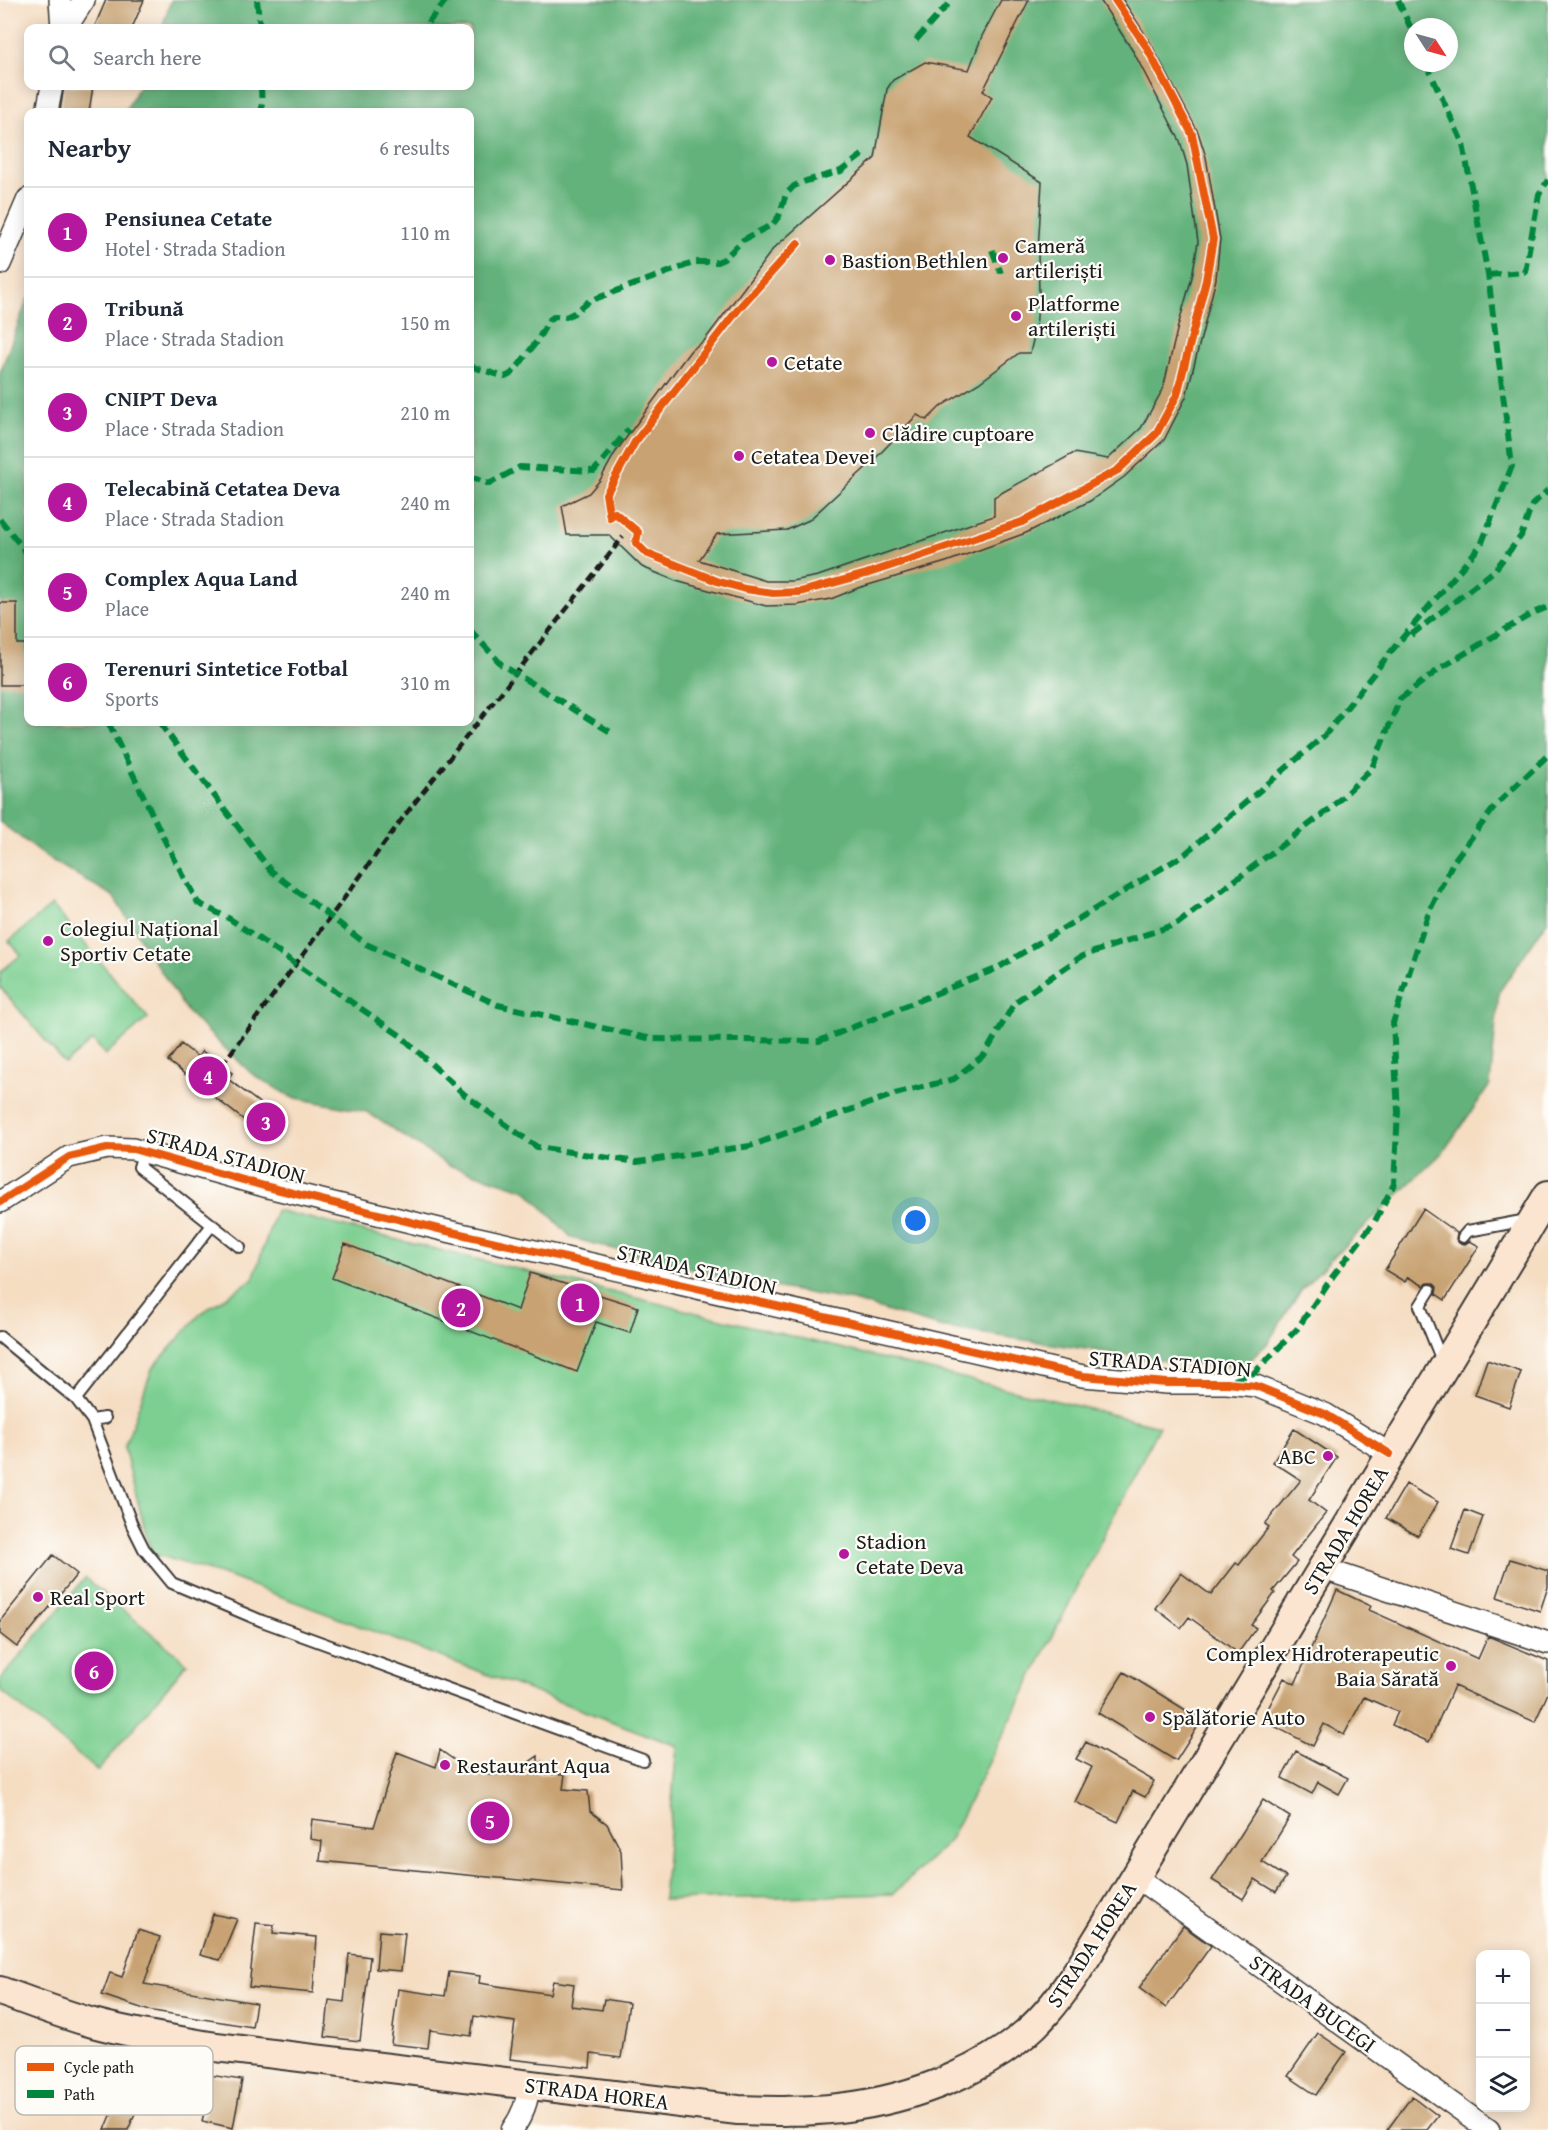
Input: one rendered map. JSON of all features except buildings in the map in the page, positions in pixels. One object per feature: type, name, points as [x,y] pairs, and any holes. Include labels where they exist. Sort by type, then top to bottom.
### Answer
[{"type":"main road","name":"STRADA HOREA","points":[[213,2047],[738,2110],[785,2120],[912,2092],[949,2079],[976,2065],[1020,2037],[1047,2013],[1068,1985],[1136,1877],[1541,1207]]},
{"type":"main road","name":"STRADA HOREA","points":[[0,1991],[47,2009],[94,2023],[205,2046]]},
{"type":"street","points":[[60,0],[63,24]]},
{"type":"street","points":[[67,24],[84,0]]},
{"type":"street","points":[[48,108],[51,90]]},
{"type":"street","points":[[0,264],[24,208]]},
{"type":"street","name":"STRADA STADION","points":[[0,1202],[69,1157],[107,1148],[144,1151],[264,1186],[444,1230],[1083,1376],[1167,1383],[1227,1383],[1256,1386],[1325,1414],[1390,1454]]},
{"type":"street","points":[[1321,1568],[1548,1643]]},
{"type":"street","name":"STRADA BUCEGI","points":[[1136,1877],[1489,2130]]},
{"type":"street","points":[[512,2130],[522,2114],[529,2095],[529,2085]]},
{"type":"lane","points":[[144,1151],[139,1167],[240,1247]]},
{"type":"lane","points":[[1463,1237],[1468,1231],[1541,1207]]},
{"type":"lane","points":[[76,1399],[212,1225]]},
{"type":"lane","points":[[1430,1290],[1420,1306],[1444,1365]]},
{"type":"lane","points":[[0,1337],[76,1399],[92,1420],[136,1533],[144,1549],[172,1582],[262,1621],[643,1760]]},
{"type":"lane","points":[[92,1420],[105,1418]]},
{"type":"green space","points":[[171,0],[1548,0],[1548,920],[1499,992],[1490,1085],[1443,1152],[1301,1290],[1267,1344],[1245,1365],[1179,1363],[939,1327],[853,1301],[733,1280],[572,1238],[526,1190],[448,1165],[367,1112],[291,1097],[252,1074],[187,1012],[113,896],[48,858],[0,822],[0,373],[24,309],[24,726],[474,726],[474,108],[127,108],[137,90],[474,90],[474,24],[163,24]]},
{"type":"green space","points":[[52,905],[148,1018],[105,1055],[93,1040],[65,1064],[0,987],[0,972],[21,955],[9,941]]},
{"type":"green space","points":[[276,1210],[1159,1426],[949,1841],[893,1894],[663,1900],[677,1746],[229,1577],[151,1553],[124,1448],[152,1369],[200,1314],[253,1279]]},
{"type":"green space","points":[[85,1578],[187,1663],[98,1771],[0,1690],[0,1680]]},
{"type":"railway","points":[[222,1065],[405,815],[623,537]]},
{"type":"marked path","points":[[257,0],[260,24]]},
{"type":"marked path","points":[[428,23],[446,0]]},
{"type":"marked path","points":[[916,40],[952,0]]},
{"type":"marked path","points":[[1398,0],[1406,18]]},
{"type":"marked path","points":[[162,726],[271,871],[366,944],[498,1005],[652,1039],[819,1041],[996,969],[1185,854],[1325,735],[1393,649],[1481,545],[1512,466],[1488,275],[1463,144],[1430,72]]},
{"type":"marked path","points":[[261,90],[262,108]]},
{"type":"marked path","points":[[474,367],[505,377],[519,365],[549,320],[555,316],[566,317],[589,301],[696,262],[717,262],[724,259],[743,240],[773,224],[779,216],[786,194],[794,186],[841,171],[866,152]]},
{"type":"marked path","points":[[1488,275],[1525,272],[1539,194],[1548,180]]},
{"type":"marked path","points":[[992,250],[1001,273]]},
{"type":"marked path","points":[[474,478],[489,484],[520,467],[594,471],[629,429]]},
{"type":"marked path","points":[[1411,635],[1494,571],[1521,536],[1532,505],[1548,490]]},
{"type":"marked path","points":[[0,519],[24,550]]},
{"type":"marked path","points":[[110,726],[166,843],[198,903],[230,919],[401,1036],[465,1095],[537,1147],[637,1162],[750,1146],[895,1094],[954,1079],[985,1054],[1015,1002],[1082,956],[1177,924],[1331,808],[1372,768],[1400,699],[1442,667],[1533,613],[1548,607]]},
{"type":"marked path","points":[[474,634],[502,665],[612,733]]},
{"type":"marked path","points":[[1234,1380],[1254,1373],[1297,1329],[1333,1276],[1375,1221],[1394,1184],[1398,1112],[1393,1023],[1428,914],[1453,862],[1497,804],[1548,755]]},
{"type":"cycle path","points":[[798,243],[740,307],[635,442],[606,494],[610,517],[615,513],[638,532],[636,543],[646,553],[717,581],[745,589],[773,593],[800,592],[866,574],[1022,522],[1118,470],[1156,434],[1177,395],[1206,280],[1213,239],[1192,134],[1146,46],[1115,0]]},
{"type":"cycle path","points":[[0,1202],[69,1157],[107,1148],[133,1149],[264,1186],[443,1230],[1083,1376],[1167,1383],[1227,1383],[1256,1386],[1325,1414],[1390,1454]]},
{"type":"place","name":"Cameră artileriști","points":[[1003,258]]},
{"type":"place","name":"Bastion Bethlen","points":[[830,260]]},
{"type":"place","name":"Platforme artileriști","points":[[1016,316]]},
{"type":"place","name":"Cetate","points":[[772,362]]},
{"type":"place","name":"Clădire cuptoare","points":[[870,433]]},
{"type":"place","name":"Cetatea Devei","points":[[739,456]]},
{"type":"place","name":"Colegiul Național Sportiv Cetate","points":[[48,941]]},
{"type":"place","name":"Telecabină Cetatea Deva","points":[[208,1076]]},
{"type":"place","name":"CNIPT Deva","points":[[266,1122]]},
{"type":"place","name":"Pensiunea Cetate","points":[[580,1303]]},
{"type":"place","name":"Tribună","points":[[461,1308]]},
{"type":"place","name":"ABC","points":[[1328,1456]]},
{"type":"place","name":"Stadion Cetate Deva","points":[[844,1554]]},
{"type":"place","name":"Real Sport","points":[[38,1597]]},
{"type":"place","name":"Complex Hidroterapeutic Baia Sărată","points":[[1451,1666]]},
{"type":"place","name":"Terenuri Sintetice Fotbal","points":[[94,1671]]},
{"type":"place","name":"Spălătorie Auto","points":[[1150,1717]]},
{"type":"place","name":"Restaurant Aqua","points":[[445,1765]]},
{"type":"place","name":"Complex Aqua Land","points":[[490,1821]]}]
